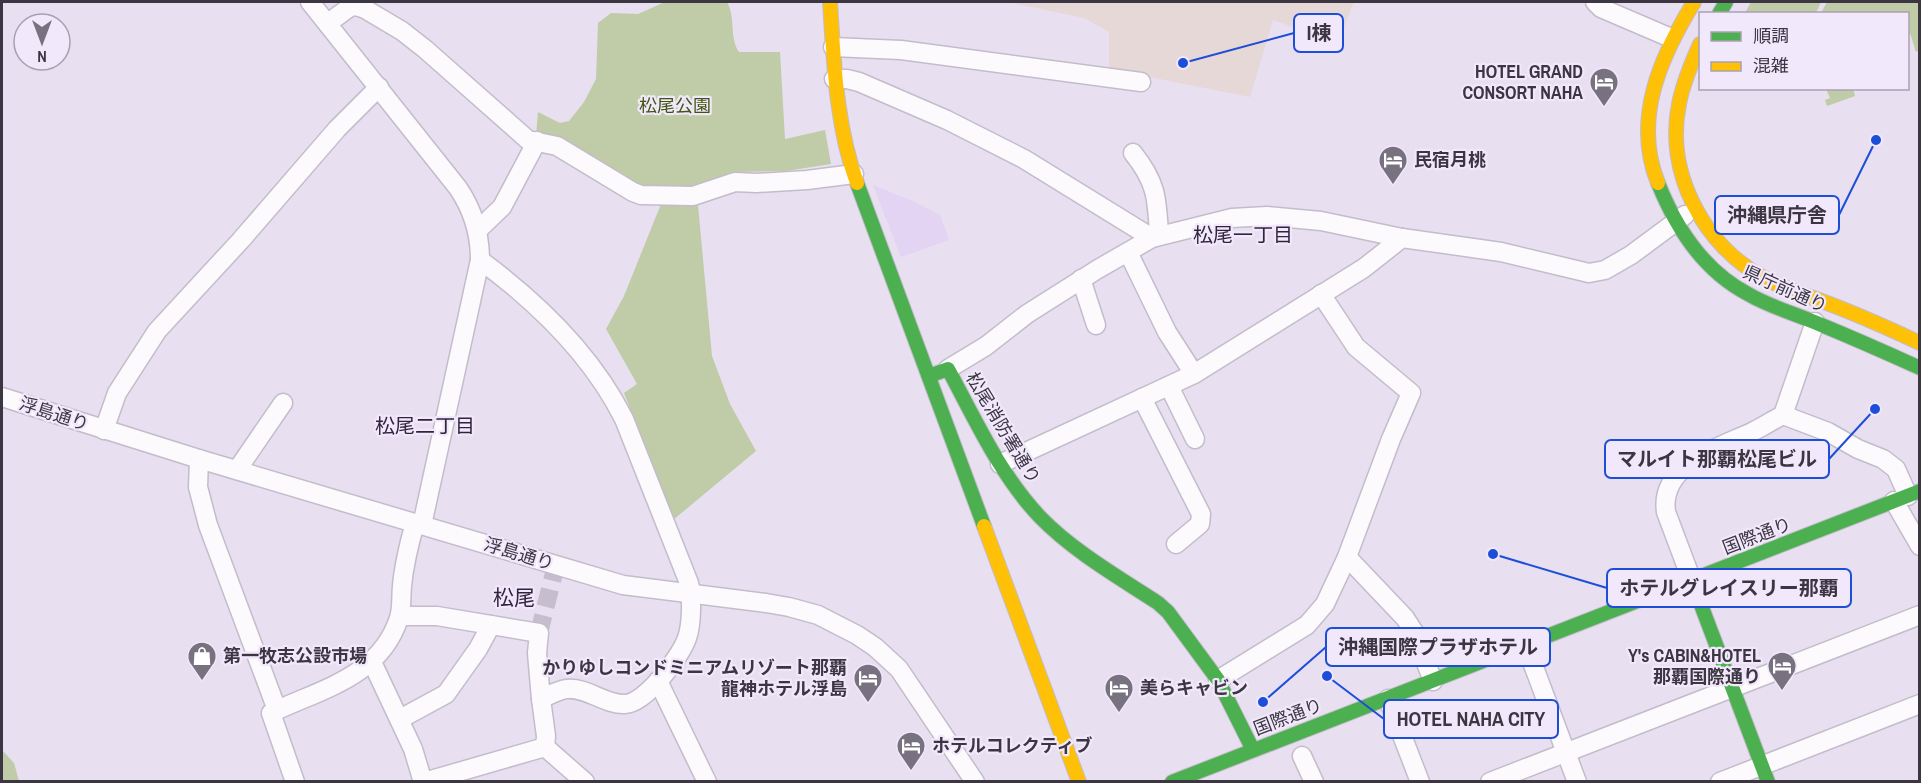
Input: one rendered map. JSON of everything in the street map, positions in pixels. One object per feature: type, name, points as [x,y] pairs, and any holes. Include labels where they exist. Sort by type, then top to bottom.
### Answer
[{"type":"main road","points":[[830,2],[834,79],[844,144],[929,376],[976,473],[1079,782]]},
{"type":"main road","name":"県庁前通り","points":[[1694,2],[1671,38],[1655,76],[1650,96],[1648,128],[1656,178],[1676,222],[1708,264],[1728,282],[1756,299],[1920,368]]},
{"type":"main road","name":"県庁前通り","points":[[1699,47],[1690,62],[1681,88],[1676,134],[1680,176],[1694,208],[1722,246],[1739,262],[1757,274],[1920,343]]},
{"type":"main road","name":"松尾消防署通り","points":[[929,376],[948,369],[1000,464],[1019,493],[1052,528],[1089,558],[1168,612],[1218,681],[1253,750]]},
{"type":"main road","points":[[976,473],[1000,464]]},
{"type":"main road","name":"国際通り","points":[[1172,782],[1907,496]]},
{"type":"main road","points":[[1692,581],[1765,773]]},
{"type":"street","points":[[295,782],[271,713],[346,681],[372,662],[382,652],[400,616],[404,569],[418,524],[480,260],[478,230],[467,202],[458,188],[310,2]]},
{"type":"street","points":[[1595,2],[1601,8],[1671,38]]},
{"type":"street","points":[[328,23],[350,7],[365,9],[402,31],[528,140],[557,146],[641,195],[693,196],[735,182],[807,180],[854,174]]},
{"type":"street","points":[[833,47],[901,50],[1141,82]]},
{"type":"street","points":[[834,79],[859,82],[947,120],[1024,159],[1155,237]]},
{"type":"street","points":[[104,430],[117,393],[157,331],[241,240],[337,129],[379,87]]},
{"type":"street","points":[[478,230],[502,207],[537,141]]},
{"type":"street","points":[[1133,153],[1143,166],[1157,199],[1155,237]]},
{"type":"street","points":[[948,369],[986,346],[1027,314],[1081,279],[1155,237],[1232,218],[1267,216],[1321,221],[1402,238],[1501,252],[1589,273],[1605,270],[1619,263],[1694,208]]},
{"type":"street","points":[[1000,464],[1194,374],[1364,268],[1402,238]]},
{"type":"street","points":[[1128,252],[1167,332],[1194,374]]},
{"type":"street","points":[[480,260],[512,284],[547,317],[592,369],[614,399],[624,419],[691,593],[687,638],[658,681],[640,698],[627,704],[615,703],[578,689],[567,689],[541,699]]},
{"type":"street","points":[[1081,279],[1096,325]]},
{"type":"street","points":[[1218,681],[1307,625],[1325,604],[1347,557],[1391,439],[1411,393],[1356,347],[1321,294]]},
{"type":"street","points":[[1692,581],[1666,512],[1665,500],[1674,481],[1690,462],[1712,448],[1755,431],[1783,415],[1815,322]]},
{"type":"street","points":[[1169,386],[1195,439]]},
{"type":"street","name":"浮島通り","points":[[2,397],[199,459],[623,585],[789,607],[834,621],[858,635],[889,660],[907,679],[975,782]]},
{"type":"street","points":[[1142,398],[1201,514],[1200,524],[1176,544]]},
{"type":"street","points":[[237,470],[283,403]]},
{"type":"street","points":[[1783,415],[1827,432],[1858,449],[1883,459],[1896,469],[1907,496],[1920,546]]},
{"type":"street","points":[[199,459],[198,487],[208,525],[277,710]]},
{"type":"street","points":[[1347,557],[1404,618],[1414,632],[1433,681]]},
{"type":"street","points":[[1490,782],[1920,615]]},
{"type":"street","points":[[400,616],[438,616],[539,633],[537,653],[546,735],[545,747]]},
{"type":"street","points":[[400,719],[446,694],[478,649],[491,625]]},
{"type":"street","points":[[1526,646],[1577,782]]},
{"type":"street","points":[[372,662],[400,719],[424,782],[545,747]]},
{"type":"street","points":[[658,681],[706,782]]},
{"type":"street","points":[[1388,699],[1420,782]]},
{"type":"street","points":[[1720,782],[1765,773],[1920,704]]},
{"type":"street","points":[[545,747],[585,782]]},
{"type":"street","points":[[1302,756],[1314,782]]},
{"type":"shaded area","points":[[1008,2],[1354,2],[1338,43],[1273,20],[1250,97],[1109,69],[1109,32],[1084,18]]},
{"type":"shaded area","points":[[873,185],[940,215],[949,240],[901,257]]},
{"type":"green space","name":"松尾公園","points":[[665,2],[727,2],[730,8],[734,40],[739,52],[780,52],[785,139],[825,130],[831,164],[786,171],[732,172],[696,187],[652,191],[536,136],[538,112],[560,123],[569,121],[584,102],[596,79],[598,23],[611,13],[638,14]]},
{"type":"green space","points":[[1751,2],[1821,2],[1816,12],[1746,12]]},
{"type":"green space","points":[[1827,2],[1919,2],[1919,50],[1916,52],[1909,34],[1909,12],[1822,12]]},
{"type":"green space","points":[[1826,90],[1853,90],[1855,96],[1827,106],[1825,100],[1830,98]]},
{"type":"green space","points":[[663,199],[698,205],[712,356],[730,404],[756,451],[673,520],[624,393],[637,384],[606,329],[624,296]]},
{"type":"green space","points":[[2,750],[14,763],[19,781],[2,781]]},
{"type":"tunnel","points":[[539,633],[556,565]]},
{"type":"traffic: fast","points":[[1720,12],[1726,2]]},
{"type":"traffic: fast","points":[[857,183],[984,526]]},
{"type":"traffic: fast","points":[[1658,183],[1673,216],[1693,247],[1705,261],[1732,284],[1765,303],[1832,329],[1920,368]]},
{"type":"traffic: fast","points":[[929,376],[948,369],[1000,465],[1040,517],[1081,552],[1168,612],[1218,680],[1253,750]]},
{"type":"traffic: fast","points":[[1172,782],[1920,491]]},
{"type":"traffic: fast","points":[[1692,581],[1768,782]]},
{"type":"traffic: slow","points":[[830,2],[840,117],[857,183]]},
{"type":"traffic: slow","points":[[1658,183],[1651,159],[1648,135],[1649,112],[1661,66],[1694,2]]},
{"type":"traffic: slow","points":[[1699,46],[1683,89],[1676,130],[1678,155],[1684,180],[1693,204],[1707,226],[1742,264],[1764,278],[1787,289],[1863,317],[1920,343]]},
{"type":"traffic: slow","points":[[984,526],[1079,782]]},
{"type":"place","name":"I棟","points":[[1183,63]]},
{"type":"place","name":"HOTEL GRAND CONSORT NAHA","points":[[1604,108]]},
{"type":"place","name":"沖縄県庁舎","points":[[1876,140]]},
{"type":"place","name":"民宿月桃","points":[[1393,186]]},
{"type":"place","name":"マルイト那覇松尾ビル","points":[[1875,409]]},
{"type":"place","name":"ホテルグレイスリー那覇","points":[[1493,554]]},
{"type":"place","name":"HOTEL NAHA CITY","points":[[1327,676]]},
{"type":"place","name":"第一牧志公設市場","points":[[202,682]]},
{"type":"place","name":"Y's CABIN&HOTEL 那覇国際通り","points":[[1782,692]]},
{"type":"place","name":"沖縄国際プラザホテル","points":[[1263,702]]},
{"type":"place","name":"かりゆしコンドミニアムリゾート那覇 龍神ホテル浮島","points":[[868,704]]},
{"type":"place","name":"美らキャビン","points":[[1119,714]]},
{"type":"place","name":"ホテルコレクティブ","points":[[911,772]]},
{"type":"district","name":"松尾一丁目","points":[[1243,235]]},
{"type":"district","name":"松尾二丁目","points":[[425,426]]},
{"type":"district","name":"松尾","points":[[514,598]]}]
